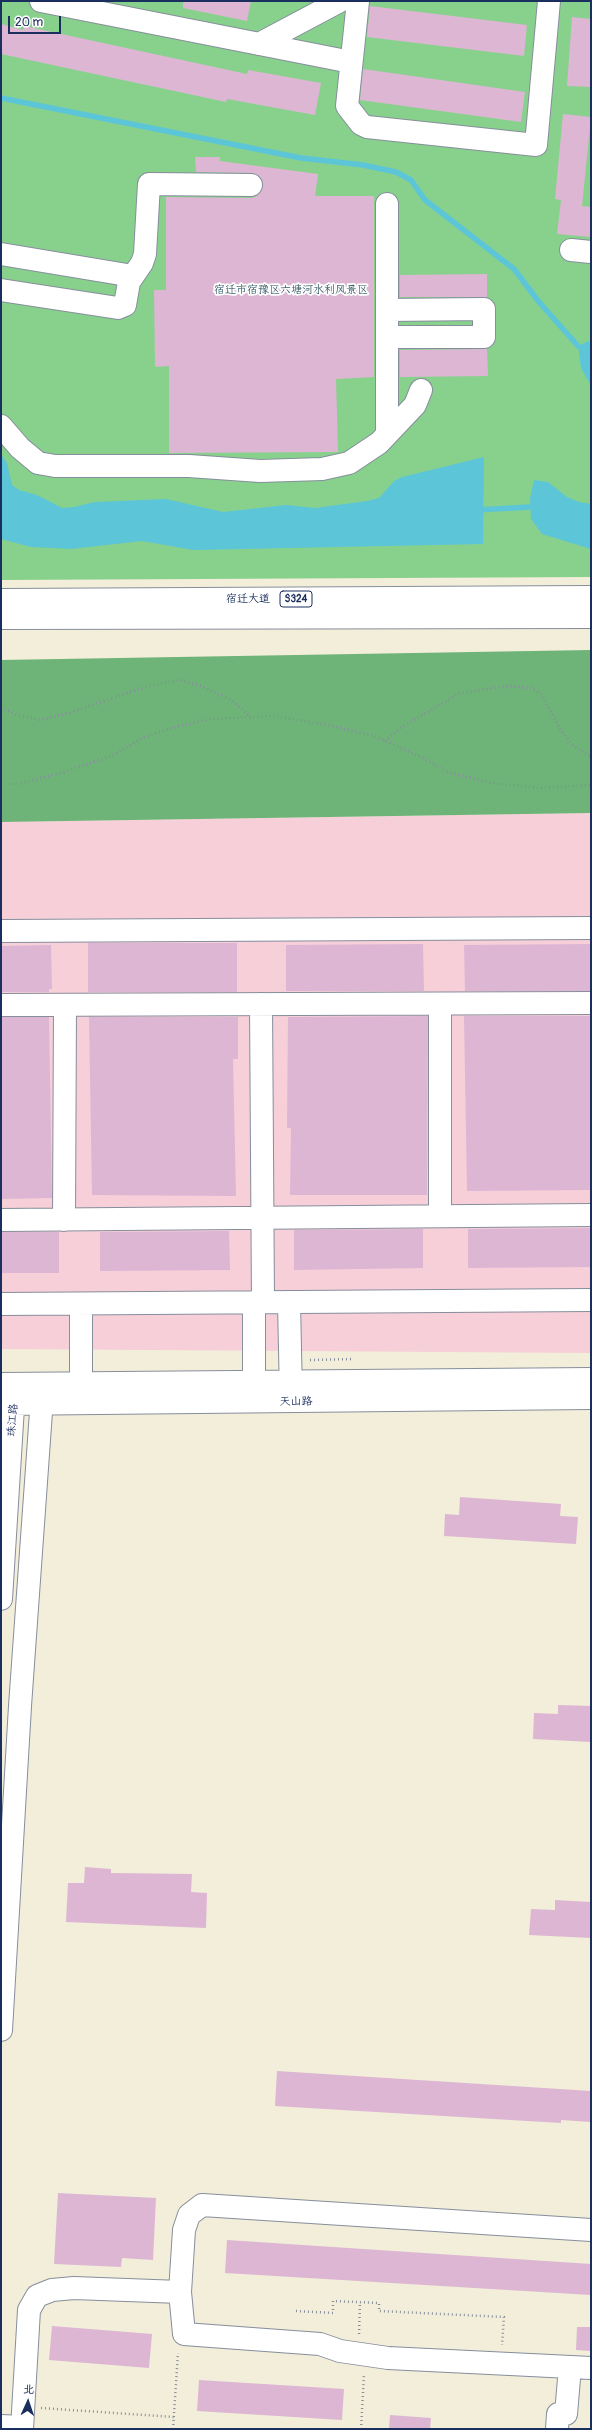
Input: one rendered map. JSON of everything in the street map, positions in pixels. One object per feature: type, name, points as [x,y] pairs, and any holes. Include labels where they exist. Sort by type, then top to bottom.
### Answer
[{"type":"main road","points":[[41,1],[351,62]]},
{"type":"main road","points":[[259,44],[340,1]]},
{"type":"main road","points":[[358,1],[347,106],[361,124],[367,127],[536,145],[549,1]]},
{"type":"main road","points":[[1,290],[118,308],[124,305],[129,282],[142,264],[145,254],[149,184],[251,185]]},
{"type":"main road","points":[[387,204],[387,434]]},
{"type":"main road","points":[[1,254],[127,275],[129,282]]},
{"type":"main road","points":[[387,310],[484,309],[484,336],[387,337]]},
{"type":"main road","points":[[1,426],[20,448],[38,462],[55,466],[189,466],[260,471],[322,469],[349,463],[379,443],[415,405],[421,390]]},
{"type":"main road","name":"宿迁大道","points":[[1,600],[591,597]]},
{"type":"main road","name":"宿迁大道","points":[[1,618],[591,617]]},
{"type":"main road","points":[[1,931],[591,928]]},
{"type":"main road","points":[[1,1005],[591,1003]]},
{"type":"main road","points":[[254,1392],[262,1218],[261,1004]]},
{"type":"main road","points":[[440,1004],[440,1216]]},
{"type":"main road","points":[[64,1220],[65,1005]]},
{"type":"main road","points":[[1,1220],[591,1215]]},
{"type":"main road","points":[[1,1304],[591,1300]]},
{"type":"main road","points":[[289,1302],[291,1392]]},
{"type":"main road","points":[[81,1304],[81,1394]]},
{"type":"main road","name":"天山路","points":[[291,1392],[591,1379]]},
{"type":"main road","name":"天山路","points":[[8,1394],[291,1392],[591,1398]]},
{"type":"main road","name":"珠江路","points":[[1,1599],[8,1394]]},
{"type":"main road","points":[[1,2030],[20,1706],[42,1394]]},
{"type":"main road","points":[[557,2429],[558,2414],[566,2414],[580,2367],[388,2358],[340,2351],[320,2344],[184,2334],[180,2292],[184,2230],[189,2215],[202,2205],[591,2230]]},
{"type":"main road","points":[[17,2422],[29,2310],[38,2296],[52,2290],[74,2288],[180,2292]]},
{"type":"path","points":[[1,707],[17,714],[41,720],[66,714],[148,686],[180,680],[201,686],[231,700],[252,717]]},
{"type":"path","points":[[385,741],[402,727],[460,693],[480,689],[524,687],[531,688],[542,694],[560,729],[575,747],[591,757]]},
{"type":"path","points":[[1,784],[18,784],[64,772],[114,755],[142,738],[172,728],[209,719],[273,716],[328,725],[375,736],[421,757],[447,772],[491,783],[539,788],[591,785]]},
{"type":"path","points":[[296,2311],[333,2313],[333,2301],[379,2303],[379,2311],[504,2316],[501,2364]]},
{"type":"path","points":[[173,2429],[178,2346]]},
{"type":"path","points":[[17,2422],[174,2417]]},
{"type":"shaded area","points":[[591,813],[591,1353],[1,1349],[1,822]]},
{"type":"green space","name":"宿迁市宿豫区六塘河水利风景区","points":[[1,1],[591,1],[591,577],[1,580]]},
{"type":"green space","points":[[591,650],[591,813],[1,822],[1,660]]},
{"type":"water","points":[[588,341],[591,342],[591,386],[581,368],[578,346]]},
{"type":"water","points":[[1,454],[7,463],[12,485],[19,490],[37,495],[62,508],[95,502],[166,499],[223,512],[286,505],[315,508],[367,501],[379,498],[394,481],[402,477],[484,457],[483,544],[193,550],[142,541],[71,549],[31,547],[1,539]]},
{"type":"water","points":[[534,480],[548,482],[567,497],[579,502],[591,504],[591,549],[542,534],[531,519],[530,498]]},
{"type":"building","points":[[183,1],[251,1],[247,21],[183,8]]},
{"type":"building","points":[[370,6],[527,25],[524,56],[367,37]]},
{"type":"building","points":[[572,17],[591,19],[591,87],[567,86]]},
{"type":"building","points":[[1,24],[23,30],[24,26],[247,74],[248,70],[321,83],[315,115],[227,99],[226,102],[1,54]]},
{"type":"building","points":[[363,69],[525,92],[521,122],[360,100]]},
{"type":"building","points":[[563,114],[591,117],[582,206],[591,207],[591,237],[557,234],[561,200],[555,199]]},
{"type":"building","points":[[195,157],[220,157],[220,161],[318,174],[315,196],[374,196],[374,377],[336,379],[338,452],[169,453],[169,366],[155,367],[154,290],[166,290],[166,197],[251,198],[257,196],[263,186],[262,179],[252,173],[196,172]]},
{"type":"building","points":[[487,274],[487,297],[400,297],[400,275]]},
{"type":"building","points":[[487,349],[488,376],[400,377],[400,350]]},
{"type":"building","points":[[88,943],[237,943],[237,992],[88,992]]},
{"type":"building","points":[[423,944],[424,991],[286,991],[286,945]]},
{"type":"building","points":[[591,944],[591,991],[465,991],[464,945]]},
{"type":"building","points":[[51,945],[52,989],[49,989],[49,992],[1,992],[1,946]]},
{"type":"building","points":[[428,1016],[427,1195],[290,1195],[291,1128],[287,1128],[288,1017]]},
{"type":"building","points":[[464,1016],[591,1016],[591,1190],[467,1191]]},
{"type":"building","points":[[1,1017],[49,1017],[52,1198],[1,1199]]},
{"type":"building","points":[[89,1017],[238,1017],[238,1059],[233,1059],[236,1196],[92,1195]]},
{"type":"building","points":[[591,1228],[591,1267],[468,1268],[468,1229]]},
{"type":"building","points":[[423,1229],[423,1268],[294,1270],[294,1230]]},
{"type":"building","points":[[229,1231],[230,1270],[100,1271],[100,1232]]},
{"type":"building","points":[[1,1232],[59,1232],[59,1273],[1,1273]]},
{"type":"building","points":[[460,1497],[561,1504],[560,1516],[578,1517],[576,1544],[444,1536],[445,1514],[459,1515]]},
{"type":"building","points":[[558,1705],[591,1706],[591,1742],[533,1739],[534,1713],[558,1714]]},
{"type":"building","points":[[85,1867],[111,1869],[111,1873],[192,1874],[191,1892],[207,1893],[206,1928],[66,1922],[68,1883],[84,1883]]},
{"type":"building","points":[[555,1900],[591,1902],[591,1938],[529,1935],[531,1909],[555,1910]]},
{"type":"building","points":[[277,2071],[591,2091],[591,2122],[561,2120],[561,2123],[275,2106]]},
{"type":"building","points":[[58,2193],[156,2198],[153,2260],[122,2258],[121,2267],[54,2264]]},
{"type":"building","points":[[227,2240],[591,2264],[591,2295],[225,2273]]},
{"type":"building","points":[[52,2326],[152,2334],[149,2368],[49,2360]]},
{"type":"building","points":[[577,2327],[591,2327],[591,2351],[576,2350]]},
{"type":"building","points":[[199,2380],[344,2389],[342,2420],[197,2411]]},
{"type":"building","points":[[390,2415],[431,2418],[430,2429],[389,2429]]},
{"type":"waterway","points":[[1,98],[301,158],[363,165],[396,172],[411,180],[425,200],[514,269],[539,302],[578,346]]},
{"type":"waterway","points":[[476,510],[530,507]]}]
